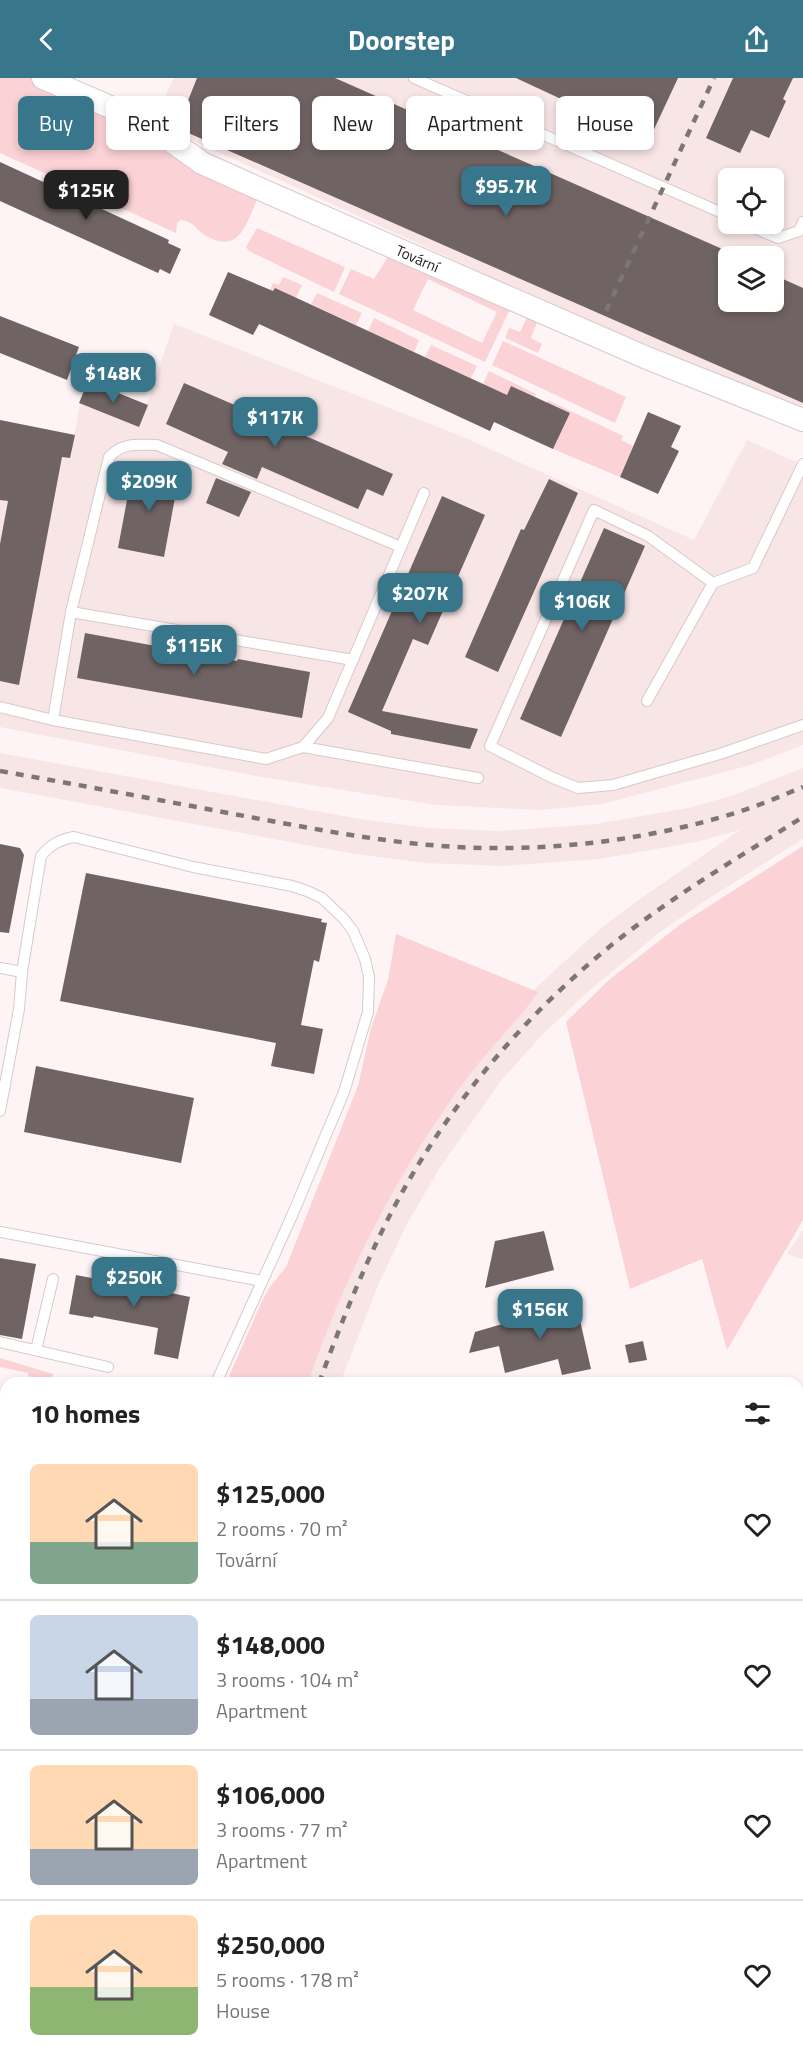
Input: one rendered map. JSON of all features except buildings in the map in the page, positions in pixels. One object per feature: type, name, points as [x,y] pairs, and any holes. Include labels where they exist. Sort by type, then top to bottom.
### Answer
[{"type":"street","name":"Tovární","points":[[43,78],[145,122],[202,163],[647,358],[803,420]]},
{"type":"lane","points":[[414,78],[718,211]]},
{"type":"lane","points":[[769,234],[778,238],[799,231],[803,222]]},
{"type":"lane","points":[[53,720],[71,612],[109,457],[117,448],[130,445],[157,445],[401,547]]},
{"type":"lane","points":[[647,701],[713,583],[753,568],[803,465]]},
{"type":"lane","points":[[303,747],[328,718],[424,493]]},
{"type":"lane","points":[[713,583],[648,536],[594,510],[490,747],[578,788],[613,785],[723,753],[803,725]]},
{"type":"lane","points":[[71,612],[353,660]]},
{"type":"lane","points":[[0,707],[53,720],[266,759],[303,747],[478,778]]},
{"type":"lane","points":[[0,1111],[19,1009],[22,972],[40,856],[60,839],[74,837],[193,867],[292,886],[322,898],[344,919],[353,931],[365,959],[369,976],[368,1012],[344,1092],[291,1218],[219,1377]]},
{"type":"lane","points":[[0,968],[22,972]]},
{"type":"lane","points":[[0,1232],[262,1281]]},
{"type":"lane","points":[[36,1350],[53,1279]]},
{"type":"lane","points":[[0,1342],[108,1366]]},
{"type":"shaded area","points":[[0,78],[31,78],[70,96],[18,96],[18,150],[94,150],[94,107],[106,113],[106,150],[174,150],[256,198],[256,202],[240,234],[227,242],[208,237],[190,223],[181,220],[177,223],[176,233],[0,153]]},
{"type":"shaded area","points":[[174,78],[803,78],[803,420],[214,150],[300,150],[300,96],[202,96],[202,144],[190,139],[190,96],[165,96]]},
{"type":"shaded area","points":[[257,228],[345,267],[334,292],[249,251],[246,247]]},
{"type":"shaded area","points":[[391,252],[512,305],[485,362],[339,294],[351,269],[374,279]],"holes":[[[428,279],[497,312],[482,343],[413,310]]]},
{"type":"shaded area","points":[[283,277],[302,285],[296,298],[275,288],[273,291],[270,290],[273,283],[279,285]]},
{"type":"shaded area","points":[[317,293],[362,313],[356,325],[311,304]]},
{"type":"shaded area","points":[[529,313],[539,317],[531,338],[542,344],[538,353],[505,338],[509,328],[520,332]]},
{"type":"shaded area","points":[[374,318],[419,340],[414,352],[368,331]]},
{"type":"shaded area","points":[[174,324],[456,434],[694,540],[747,440],[803,465],[803,745],[751,765],[602,804],[540,810],[436,805],[256,776],[0,727],[0,420],[74,435],[80,404],[139,426]]},
{"type":"shaded area","points":[[503,341],[626,397],[615,423],[492,365]]},
{"type":"shaded area","points":[[431,345],[477,366],[471,378],[425,357]]},
{"type":"shaded area","points":[[489,371],[536,394],[535,397],[511,386],[507,395],[483,384]]},
{"type":"shaded area","points":[[548,400],[623,436],[621,440],[633,446],[620,477],[553,449],[570,413],[547,403]]},
{"type":"shaded area","points":[[0,753],[360,819],[429,828],[501,831],[596,824],[688,808],[731,796],[803,768],[803,839],[660,932],[591,989],[542,1035],[500,1082],[439,1169],[407,1224],[379,1283],[342,1377],[302,1377],[373,1206],[514,1008],[601,928],[740,830],[696,842],[599,859],[502,866],[426,863],[355,854],[0,788]]},
{"type":"shaded area","points":[[803,846],[803,1220],[727,1350],[702,1259],[630,1289],[566,1022],[610,979],[681,924]]},
{"type":"shaded area","points":[[396,934],[538,992],[448,1104],[400,1179],[339,1301],[310,1377],[229,1377],[262,1301],[286,1267],[358,1086],[371,1028],[388,980]]},
{"type":"shaded area","points":[[803,1230],[803,1259],[787,1254]]},
{"type":"shaded area","points":[[0,1358],[53,1374],[53,1377],[32,1377],[28,1376],[28,1373],[0,1367]]},
{"type":"railway","points":[[606,311],[714,78]]},
{"type":"railway","points":[[0,771],[347,834],[409,843],[471,848],[561,846],[649,834],[735,813],[803,787]]},
{"type":"railway","points":[[321,1377],[352,1298],[390,1215],[411,1176],[435,1139],[460,1102],[488,1067],[548,1002],[614,943],[683,893],[803,817]]}]
